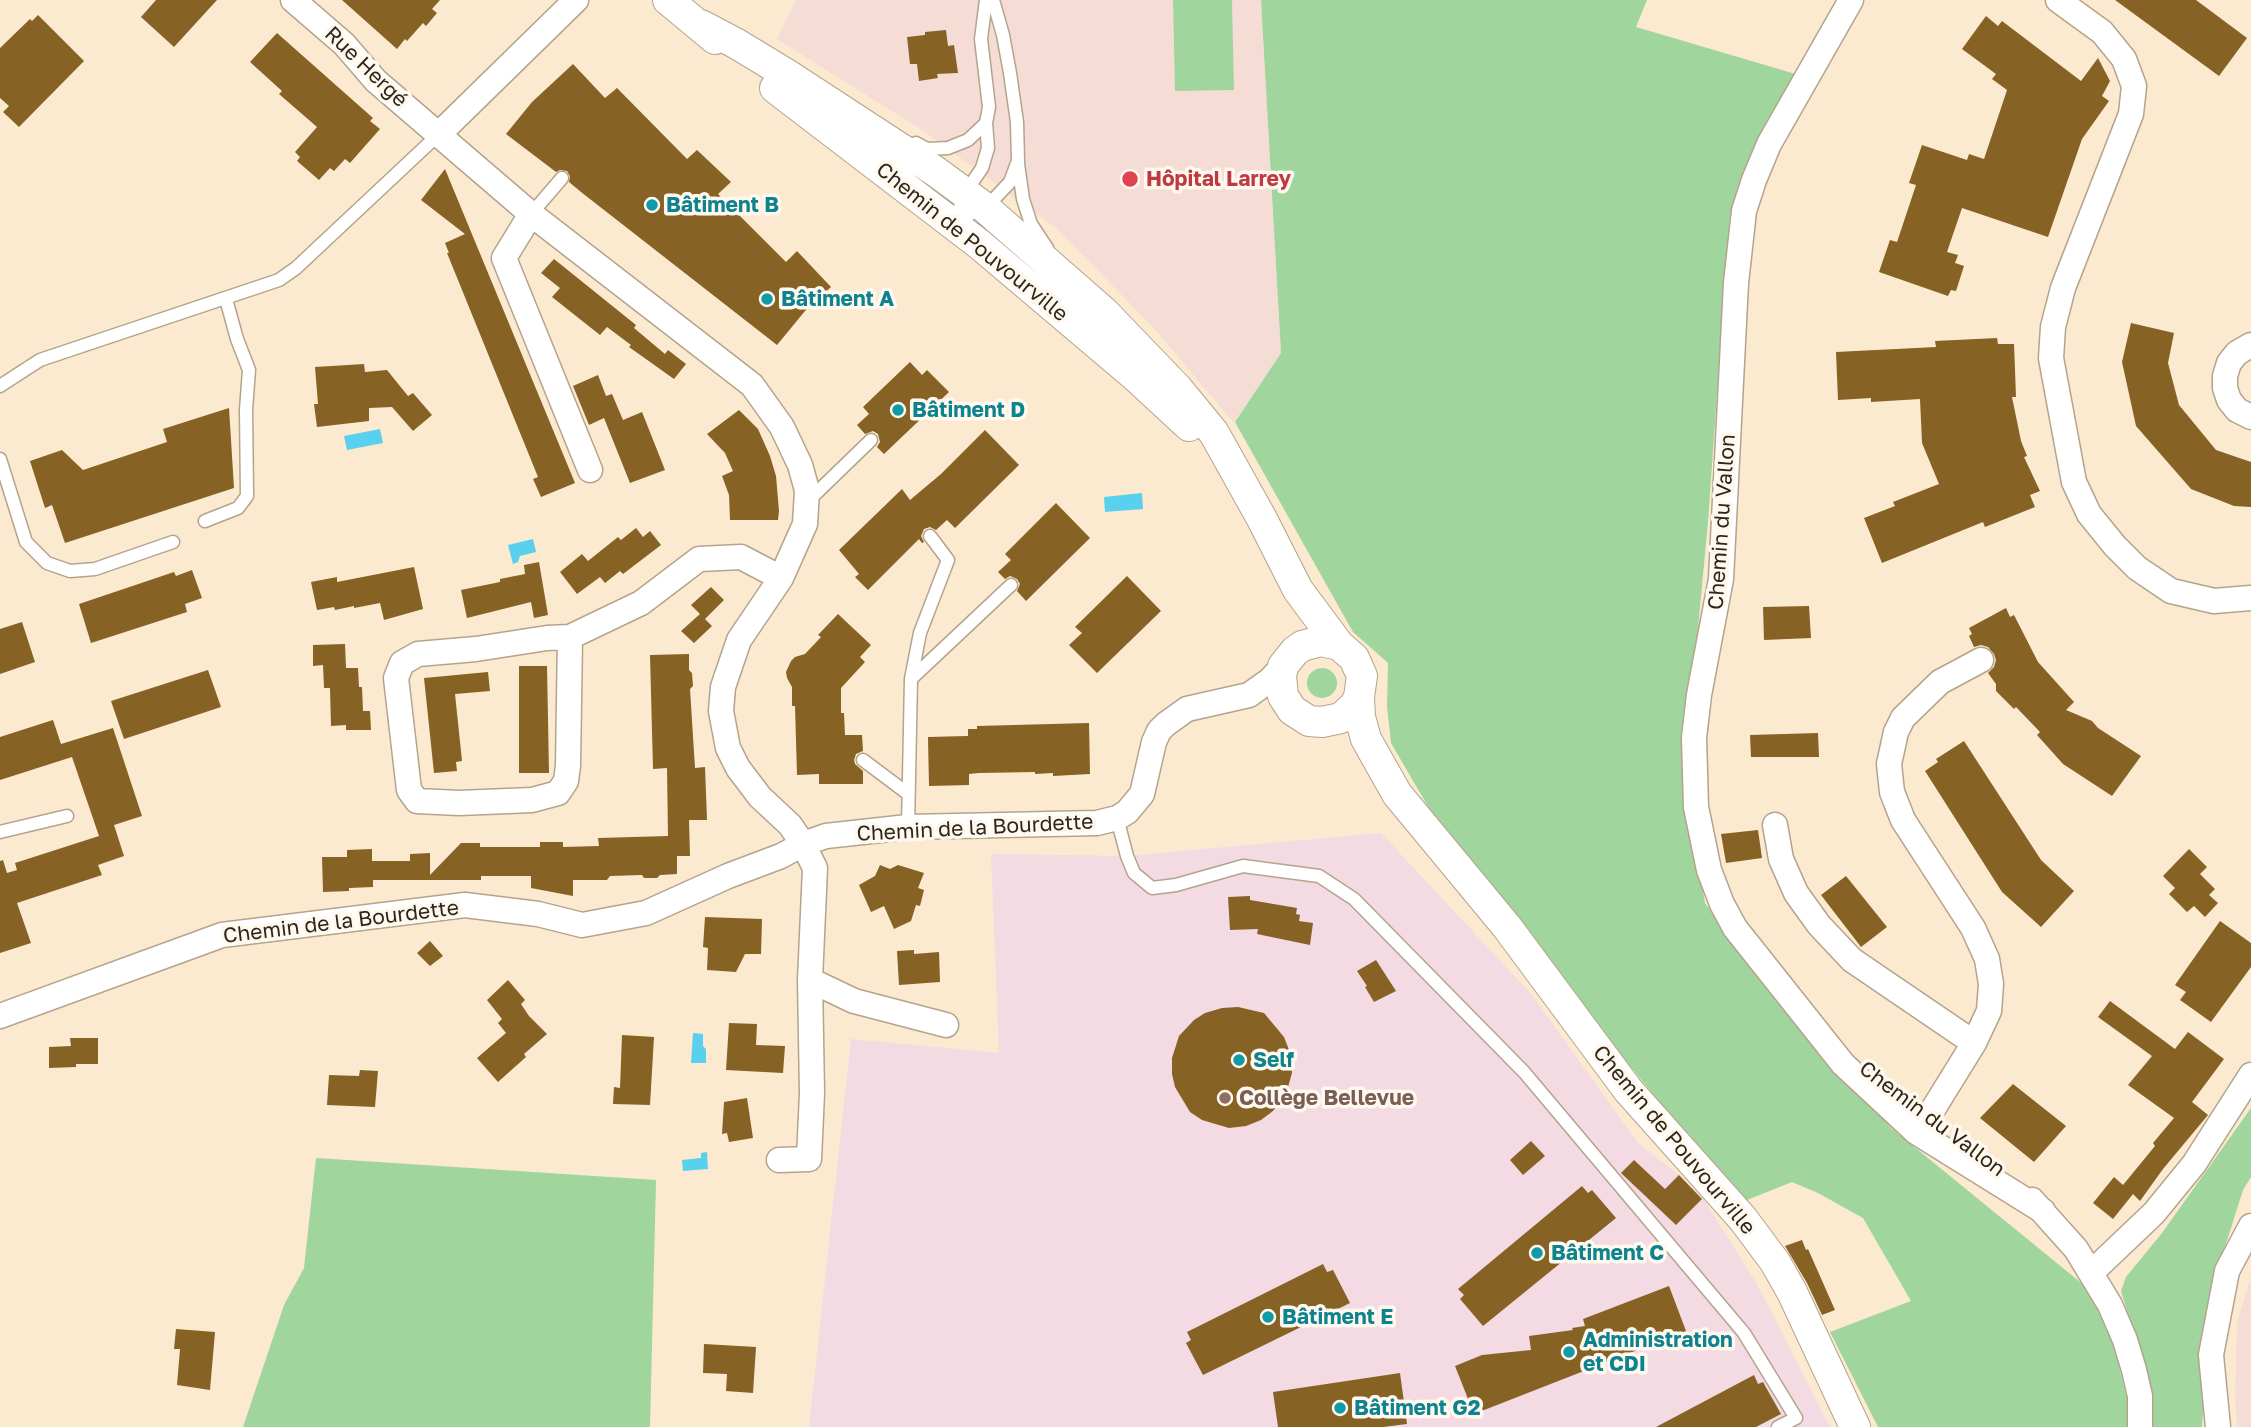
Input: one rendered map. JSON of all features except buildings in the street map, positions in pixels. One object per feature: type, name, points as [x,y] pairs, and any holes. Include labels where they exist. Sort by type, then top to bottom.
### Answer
[{"type":"street","name":"Rue Hergé","points":[[293,0],[344,44],[376,81],[531,214],[752,385],[782,427],[800,464],[807,489],[807,502]]},
{"type":"street","points":[[439,134],[576,0]]},
{"type":"street","name":"Chemin de Pouvourville","points":[[668,0],[701,25],[734,57],[954,225],[1135,376],[1234,470]]},
{"type":"street","name":"Chemin du Vallon","points":[[1851,0],[1769,144],[1744,211],[1736,283],[1722,568],[1694,738],[1696,807],[1709,870],[1735,928],[1843,1064],[1921,1125],[2012,1179],[2064,1233],[2092,1272],[2110,1304],[2125,1340],[2140,1396],[2140,1427]]},
{"type":"street","points":[[2058,0],[2102,32],[2124,59],[2134,86],[2131,114],[2063,288],[2053,327],[2052,358],[2074,482],[2089,514],[2115,546],[2137,568],[2171,592],[2214,601],[2251,598]]},
{"type":"street","name":"Chemin de Pouvourville","points":[[701,25],[737,44],[877,132],[974,200],[1104,312],[1178,389],[1214,433],[1298,590],[1339,645],[1350,652],[1358,663],[1362,677],[1360,717],[1366,739],[1397,794],[1541,970],[1628,1090],[1743,1219],[1775,1262],[1792,1292],[1855,1427]]},
{"type":"street","points":[[531,214],[504,258],[590,470]]},
{"type":"street","points":[[2251,345],[2237,353],[2229,363],[2225,376],[2225,388],[2230,400],[2237,410],[2251,417]]},
{"type":"street","points":[[779,1160],[809,1159],[812,1093],[810,980],[815,867],[790,825],[760,797],[738,768],[728,748],[720,711],[723,687],[739,640],[781,578],[805,524],[807,502]]},
{"type":"street","points":[[570,637],[568,766],[566,781],[558,793],[532,800],[458,803],[417,801],[409,790],[396,678],[402,663],[418,654],[570,637],[641,603],[699,559],[741,557],[781,578]]},
{"type":"street","name":"Chemin de Pouvourville","points":[[1298,590],[1299,636],[1281,686],[1288,705],[1303,718],[1322,722],[1338,733],[1352,747],[1378,794],[1392,811],[1425,844],[1461,873]]},
{"type":"street","points":[[1289,658],[1303,646],[1321,641],[1339,645]]},
{"type":"street","name":"Chemin de la Bourdette","points":[[0,1016],[222,935],[302,923],[465,905],[538,914],[582,925],[646,913],[826,836],[908,827],[1097,823],[1117,818],[1127,812],[1142,794],[1154,742],[1166,724],[1187,709],[1249,695],[1270,680],[1289,658]]},
{"type":"street","points":[[1921,1125],[1973,1043],[1989,1011],[1991,984],[1987,959],[1973,928],[1903,820],[1892,792],[1889,764],[1896,732],[1903,718],[1940,682],[1981,660]]},
{"type":"street","name":"Chemin de la Bourdette","points":[[1249,695],[1288,705]]},
{"type":"street","points":[[1322,722],[1341,718],[1355,705],[1359,696]]},
{"type":"street","points":[[1775,825],[1781,859],[1796,893],[1819,925],[1852,960],[1973,1043]]},
{"type":"street","points":[[810,980],[854,1001],[946,1025]]},
{"type":"street","points":[[2092,1272],[2154,1213],[2194,1164],[2251,1075]]},
{"type":"street","points":[[2218,1427],[2211,1355],[2227,1272],[2251,1226]]},
{"type":"lane","points":[[954,225],[974,200],[988,148],[986,124],[989,107],[981,39],[986,0]]},
{"type":"lane","name":"Chemin de Pouvourville","points":[[993,0],[1010,73],[1023,199],[1031,224],[1047,247],[1047,261]]},
{"type":"lane","points":[[877,132],[891,130],[927,149],[948,148],[968,140],[986,124]]},
{"type":"lane","points":[[0,386],[40,360],[279,280],[296,268],[439,134]]},
{"type":"lane","points":[[954,225],[974,200],[995,198],[1010,182],[1018,161]]},
{"type":"lane","points":[[531,214],[562,178]]},
{"type":"lane","points":[[205,522],[238,508],[247,496],[246,410],[249,370],[237,340],[226,299]]},
{"type":"lane","points":[[807,502],[871,440]]},
{"type":"lane","points":[[0,458],[26,542],[47,563],[70,571],[95,569],[173,542]]},
{"type":"lane","points":[[908,827],[911,679],[920,633],[948,560],[930,536]]},
{"type":"lane","points":[[911,679],[1011,585]]},
{"type":"lane","points":[[863,760],[907,793]]},
{"type":"lane","points":[[0,832],[67,816]]},
{"type":"lane","points":[[1117,818],[1134,873],[1152,888],[1176,885],[1243,866],[1319,876],[1354,900],[1524,1072],[1744,1333],[1796,1418],[1778,1427]]},
{"type":"shaded area","name":"Hôpital Larrey","points":[[796,0],[1261,0],[1281,353],[1234,423],[1153,327],[1056,228],[922,130],[777,39]]},
{"type":"shaded area","name":"Collège Bellevue","points":[[1381,833],[1532,995],[1638,1143],[1703,1198],[1758,1286],[1830,1427],[809,1427],[851,1039],[999,1053],[991,854],[1127,856]]},
{"type":"shaded area","points":[[2251,1277],[2251,1427],[2237,1427],[2237,1322]]},
{"type":"green space","points":[[1173,0],[1232,0],[1234,90],[1175,91]]},
{"type":"green space","points":[[1261,0],[1647,0],[1636,27],[1799,75],[1737,188],[1725,278],[1708,522],[1684,777],[1705,903],[1780,1004],[1891,1128],[2085,1286],[2109,1326],[2130,1411],[2129,1427],[1878,1427],[1830,1332],[1911,1301],[1863,1218],[1792,1182],[1747,1200],[1731,1191],[1447,839],[1391,743],[1387,706],[1388,663],[1353,632],[1235,422],[1281,353]]},
{"type":"green space","points":[[1322,668],[1328,669],[1336,677],[1336,689],[1328,697],[1322,698],[1316,697],[1308,689],[1307,683],[1308,677],[1316,669]]},
{"type":"green space","points":[[2251,1108],[2251,1177],[2243,1190],[2211,1291],[2202,1427],[2153,1427],[2152,1392],[2121,1291],[2126,1277],[2162,1233]]},
{"type":"green space","points":[[316,1158],[656,1180],[650,1427],[243,1427],[284,1305],[304,1268]]},
{"type":"water","points":[[380,429],[383,443],[347,450],[344,436]]},
{"type":"water","points":[[1142,493],[1143,509],[1105,512],[1104,497]]},
{"type":"water","points":[[533,539],[536,552],[520,556],[518,562],[513,564],[508,545]]},
{"type":"water","points":[[693,1033],[703,1034],[706,1063],[691,1063]]},
{"type":"water","points":[[707,1152],[708,1169],[683,1171],[682,1160],[701,1158],[701,1153]]},
{"type":"place","name":"Hôpital Larrey","points":[[1130,179]]},
{"type":"place","name":"Bâtiment B","points":[[652,205]]},
{"type":"place","name":"Bâtiment A","points":[[767,299]]},
{"type":"place","name":"Bâtiment D","points":[[898,410]]},
{"type":"place","name":"Self","points":[[1239,1060]]},
{"type":"place","name":"Collège Bellevue","points":[[1225,1098]]},
{"type":"place","name":"Bâtiment C","points":[[1537,1253]]},
{"type":"place","name":"Bâtiment E","points":[[1268,1317]]},
{"type":"place","name":"Administration et CDI","points":[[1569,1352]]},
{"type":"place","name":"Bâtiment G2","points":[[1340,1408]]}]
